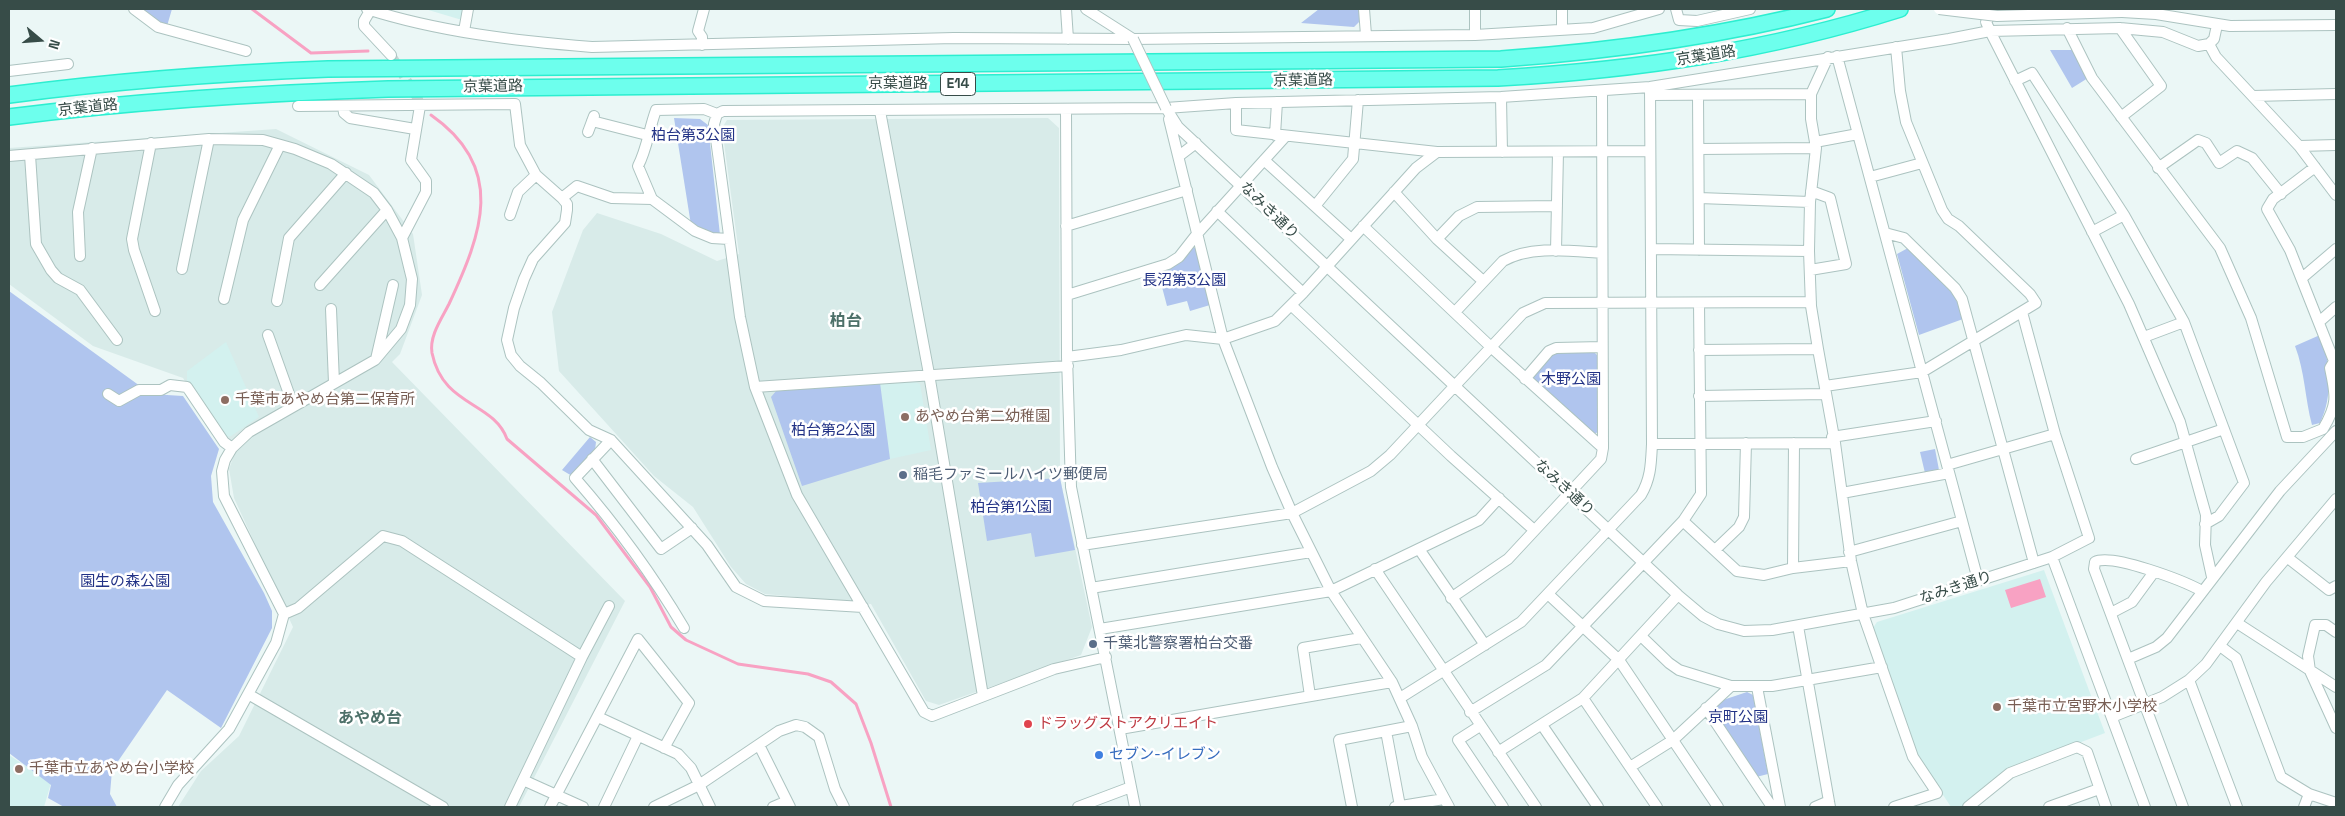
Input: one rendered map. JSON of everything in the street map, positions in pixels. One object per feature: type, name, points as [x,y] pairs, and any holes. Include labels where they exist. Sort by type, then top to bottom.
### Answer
[{"type":"highway","name":"京葉道路","points":[[9,95],[98,83],[180,76],[337,69],[1501,60],[1677,42],[1827,9]]},
{"type":"highway","name":"京葉道路","points":[[9,117],[106,105],[249,94],[388,89],[1507,78],[1627,68],[1730,53],[1842,26],[1900,9]]},
{"type":"street","points":[[134,9],[158,27],[246,51]]},
{"type":"street","points":[[391,54],[364,26],[369,9],[464,31],[544,43],[592,47],[954,38],[1133,39],[1475,35],[1593,28],[1646,11],[1659,9]]},
{"type":"street","points":[[464,31],[468,9]]},
{"type":"street","points":[[702,45],[702,36],[698,31],[704,9]]},
{"type":"street","points":[[1066,9],[1068,39]]},
{"type":"street","points":[[1086,9],[1133,39],[1166,108],[1223,339],[1292,513],[1330,591],[1392,682],[1412,726],[1422,757],[1447,803],[1397,807],[1386,731]]},
{"type":"street","points":[[1364,9],[1366,36]]},
{"type":"street","points":[[1475,9],[1475,35]]},
{"type":"street","points":[[1562,9],[1562,30]]},
{"type":"street","points":[[1676,9],[1679,20],[1697,21],[1750,9]]},
{"type":"street","points":[[1939,9],[1997,16],[2122,12],[2156,14],[2217,25],[2336,25]]},
{"type":"street","points":[[1994,9],[1986,22],[1990,31],[2144,336],[2180,422],[2206,515],[2205,545],[2212,577]]},
{"type":"street","points":[[1650,91],[1833,57],[1990,31],[2120,28],[2163,32],[2198,46],[2209,44],[2214,39],[2217,25]]},
{"type":"street","points":[[2067,28],[2092,78],[2220,248],[2250,318],[2287,437],[2303,437],[2324,429],[2332,414],[2336,398],[2330,368],[2335,359],[2290,250],[2267,209],[2273,199],[2315,167]]},
{"type":"street","points":[[2120,28],[2161,86],[2121,117]]},
{"type":"street","points":[[2209,44],[2216,57],[2299,146],[2336,196]]},
{"type":"street","points":[[1699,396],[1825,390],[1922,372],[2036,303],[2030,294],[1959,226],[1948,219],[1922,163],[1906,122],[1900,91],[1896,47]]},
{"type":"street","points":[[1833,57],[1811,94],[1811,119],[1815,145],[1810,202],[1811,302],[1834,440],[1850,556],[1863,614],[1913,757],[1937,794],[1894,807]]},
{"type":"street","points":[[1833,57],[1870,177],[1978,580]]},
{"type":"street","points":[[9,71],[68,64]]},
{"type":"street","points":[[2015,81],[2032,73],[2124,215],[2184,322],[2244,483],[2219,516],[2206,524]]},
{"type":"street","points":[[729,238],[712,238],[695,231],[652,199],[638,166],[644,154],[647,135],[656,110],[704,110],[717,114],[723,111],[762,110],[880,112],[1166,108],[1236,103],[1501,97],[1602,91],[1650,91],[1698,95],[1811,94]]},
{"type":"street","points":[[1451,598],[1508,559],[1601,459],[1603,448],[1602,91]]},
{"type":"street","points":[[1400,698],[1521,622],[1641,495],[1646,486],[1650,472],[1652,444],[1650,91]]},
{"type":"street","points":[[2253,96],[2336,94]]},
{"type":"street","points":[[1698,95],[1699,250]]},
{"type":"street","points":[[1501,97],[1502,152]]},
{"type":"street","points":[[1315,206],[1351,164],[1356,144],[1358,100]]},
{"type":"street","points":[[1067,295],[1168,264],[1179,257],[1217,211],[1264,160],[1280,136],[1277,102]]},
{"type":"street","points":[[1236,103],[1236,130],[1280,136],[1437,152],[1650,151]]},
{"type":"street","points":[[298,106],[515,104],[520,145],[536,175],[567,204],[567,216],[565,223],[532,259],[514,308],[508,340],[511,355],[520,366],[541,383],[589,430],[610,440],[673,511],[692,528],[706,545],[730,582],[753,598],[764,601],[863,607]]},
{"type":"street","points":[[343,106],[344,113],[350,118],[415,129]]},
{"type":"street","points":[[402,238],[426,192],[426,181],[411,160],[420,106]]},
{"type":"street","name":"なみき通り","points":[[1166,108],[1178,127],[1242,184],[1326,266],[1678,595],[1703,616],[1731,629],[1759,632],[1894,608],[2052,557],[2089,538],[2055,434]]},
{"type":"street","points":[[1066,109],[1066,226],[1071,487],[1135,807]]},
{"type":"street","points":[[880,112],[929,374],[983,696]]},
{"type":"street","points":[[717,114],[714,124],[729,238],[740,317],[755,387],[797,495],[924,712],[932,716],[1054,669],[1106,657]]},
{"type":"street","points":[[588,132],[593,118],[647,135]]},
{"type":"street","points":[[1698,149],[1815,145],[1858,134]]},
{"type":"street","points":[[182,269],[209,139]]},
{"type":"street","points":[[9,156],[209,139],[244,139],[280,145],[312,156],[346,173],[374,193],[387,210],[402,238],[412,279],[410,305],[401,329],[375,360],[293,405],[249,432],[232,448],[222,471],[224,496],[284,614],[276,643],[229,730],[178,785],[165,807]]},
{"type":"street","points":[[2158,168],[2198,140],[2206,143],[2219,163],[2237,151],[2252,158],[2281,194]]},
{"type":"street","points":[[151,143],[132,239],[155,311]]},
{"type":"street","points":[[1179,156],[1196,143]]},
{"type":"street","points":[[224,299],[243,220],[280,145]]},
{"type":"street","points":[[2299,146],[2336,145]]},
{"type":"street","points":[[80,256],[78,212],[92,148]]},
{"type":"street","points":[[755,387],[1068,362],[1186,335],[1223,339],[1275,320],[1303,293],[1416,168],[1437,152]]},
{"type":"street","points":[[1556,251],[1558,152]]},
{"type":"street","points":[[30,154],[36,244],[51,270],[58,278],[80,290],[117,340]]},
{"type":"street","points":[[1264,160],[1351,239]]},
{"type":"street","points":[[1870,177],[1922,163]]},
{"type":"street","points":[[276,301],[289,238],[346,173]]},
{"type":"street","points":[[510,215],[518,192],[536,175]]},
{"type":"street","points":[[562,198],[577,186],[612,198],[652,199]]},
{"type":"street","points":[[1066,226],[1187,190]]},
{"type":"street","points":[[1810,270],[1846,264],[1830,198],[1811,190]]},
{"type":"street","points":[[1394,192],[1437,239],[1483,281]]},
{"type":"street","points":[[1699,198],[1810,202]]},
{"type":"street","points":[[1437,239],[1459,216],[1477,207],[1557,206]]},
{"type":"street","points":[[320,284],[387,210]]},
{"type":"street","points":[[1217,211],[1303,293]]},
{"type":"street","points":[[2092,232],[2124,215]]},
{"type":"street","points":[[1363,226],[1492,348],[1603,448]]},
{"type":"street","points":[[1885,233],[1904,238],[1955,288],[1962,299],[2034,563]]},
{"type":"street","points":[[2302,278],[2336,249]]},
{"type":"street","points":[[1651,250],[1809,251]]},
{"type":"street","points":[[1455,312],[1503,261],[1512,256],[1556,251],[1602,253]]},
{"type":"street","points":[[375,360],[394,285]]},
{"type":"street","points":[[1082,545],[1292,513],[1371,471],[1390,455],[1523,313],[1533,307],[1545,304],[1811,302]]},
{"type":"street","points":[[1470,712],[1546,665],[1683,521],[1701,494],[1699,303]]},
{"type":"street","points":[[1291,305],[1534,530]]},
{"type":"street","points":[[2319,322],[2336,307]]},
{"type":"street","points":[[331,309],[334,383]]},
{"type":"street","points":[[1842,493],[1948,469],[2002,449],[2055,434],[2022,312]]},
{"type":"street","points":[[2144,336],[2184,322]]},
{"type":"street","points":[[268,335],[293,405]]},
{"type":"street","points":[[1525,378],[1549,351],[1556,348],[1602,347]]},
{"type":"street","points":[[1699,350],[1818,350]]},
{"type":"street","points":[[108,394],[120,401],[139,390],[161,390],[170,385],[187,387],[224,442],[232,448]]},
{"type":"street","points":[[1652,444],[1794,443],[1834,440],[1936,422]]},
{"type":"street","points":[[2136,459],[2224,429]]},
{"type":"street","points":[[2128,660],[2156,647],[2166,638],[2280,491],[2336,431]]},
{"type":"street","points":[[610,440],[575,478],[602,508],[655,579],[684,628]]},
{"type":"street","points":[[1793,568],[1794,443]]},
{"type":"street","points":[[1714,550],[1739,526],[1744,517],[1746,444]]},
{"type":"street","points":[[592,459],[661,549],[692,528]]},
{"type":"street","points":[[1100,629],[1330,591],[1479,520],[1498,498]]},
{"type":"street","points":[[2112,717],[2162,697],[2189,680],[2206,664],[2266,582],[2336,499]]},
{"type":"street","points":[[1683,521],[1737,571],[1764,575],[1850,556],[1962,521]]},
{"type":"street","points":[[284,614],[298,608],[383,536],[402,541],[582,657]]},
{"type":"street","points":[[1419,549],[1485,645]]},
{"type":"street","points":[[1091,588],[1311,552]]},
{"type":"street","points":[[2052,557],[2146,807]]},
{"type":"street","points":[[2288,558],[2329,590],[2336,586]]},
{"type":"street","points":[[2183,807],[2094,569],[2095,562],[2104,559],[2154,572],[2184,581],[2202,591]]},
{"type":"street","points":[[1375,569],[1536,807]]},
{"type":"street","points":[[2111,613],[2132,602],[2154,572]]},
{"type":"street","points":[[1548,594],[1619,660],[1718,807]]},
{"type":"street","points":[[1498,752],[1583,698],[1678,595]]},
{"type":"street","points":[[510,807],[582,657],[609,606]]},
{"type":"street","points":[[2237,623],[2336,687]]},
{"type":"street","points":[[2336,632],[2326,625],[2315,625],[2308,656],[2310,671],[2336,728]]},
{"type":"street","points":[[1798,626],[1829,804],[1815,807]]},
{"type":"street","points":[[1642,636],[1669,663],[1679,670],[1731,686],[1757,687],[1807,681],[1882,667]]},
{"type":"street","points":[[1310,696],[1303,648],[1361,638]]},
{"type":"street","points":[[550,807],[638,640],[689,703],[664,748]]},
{"type":"street","points":[[2220,646],[2236,658],[2281,777],[2309,794],[2336,803]]},
{"type":"street","points":[[2189,680],[2237,807]]},
{"type":"street","points":[[1120,729],[1392,682]]},
{"type":"street","points":[[1630,767],[1673,740],[1731,686]]},
{"type":"street","points":[[1757,687],[1780,807]]},
{"type":"street","points":[[248,694],[443,807]]},
{"type":"street","points":[[1583,698],[1657,807]]},
{"type":"street","points":[[1706,708],[1772,807]]},
{"type":"street","points":[[598,717],[664,748],[686,761],[710,807]]},
{"type":"street","points":[[654,807],[699,785],[788,727],[796,725],[812,730],[819,736],[835,790],[844,807]]},
{"type":"street","points":[[1542,725],[1598,807]]},
{"type":"street","points":[[1352,807],[1339,740],[1412,726]]},
{"type":"street","points":[[1480,726],[1458,740],[1503,807]]},
{"type":"street","points":[[604,807],[638,736]]},
{"type":"street","points":[[759,746],[788,804],[774,807]]},
{"type":"street","points":[[1968,807],[2010,774],[2077,747],[2086,752],[2106,807]]},
{"type":"street","points":[[523,780],[583,807]]},
{"type":"street","points":[[1078,807],[1132,787]]},
{"type":"street","points":[[2049,807],[2099,789]]},
{"type":"street","points":[[2304,807],[2309,794]]},
{"type":"shaded area","points":[[425,9],[465,9],[462,20]]},
{"type":"shaded area","points":[[1048,118],[1059,128],[1060,478],[1092,627],[1081,655],[939,705],[926,701],[871,604],[765,594],[746,584],[731,567],[693,507],[654,476],[559,371],[552,312],[583,230],[597,213],[661,234],[717,261],[739,254],[722,128],[727,120]]},
{"type":"shaded area","points":[[276,129],[369,175],[413,234],[422,295],[400,354],[392,362],[625,601],[519,807],[178,807],[201,771],[239,736],[293,627],[234,498],[229,469],[236,450],[223,441],[183,378],[93,346],[9,284],[9,148]]},
{"type":"shaded area","name":"千葉市あやめ台第二保育所","points":[[226,342],[259,417],[231,436],[222,438],[187,382],[187,371]]},
{"type":"shaded area","name":"あやめ台第二幼稚園","points":[[915,382],[920,384],[931,450],[890,459],[880,384]]},
{"type":"shaded area","name":"千葉市立宮野木小学校","points":[[2044,570],[2105,733],[2008,770],[1962,807],[1951,807],[1909,743],[1873,628],[1877,622]]},
{"type":"shaded area","points":[[2040,579],[2046,597],[2011,608],[2005,590]]},
{"type":"shaded area","name":"千葉市立あやめ台小学校","points":[[9,755],[51,783],[44,807],[9,807]]},
{"type":"green space","points":[[143,9],[172,9],[167,26],[143,11]]},
{"type":"green space","points":[[1319,9],[1362,9],[1363,18],[1354,27],[1301,23]]},
{"type":"green space","points":[[2050,50],[2072,50],[2088,78],[2072,88]]},
{"type":"green space","name":"柏台第3公園","points":[[674,118],[700,119],[708,125],[720,235],[707,233],[691,225]]},
{"type":"green space","name":"長沼第3公園","points":[[1190,247],[1195,248],[1210,305],[1190,311],[1187,301],[1167,306],[1158,272]]},
{"type":"green space","points":[[1908,248],[1955,296],[1963,319],[1919,335],[1897,254]]},
{"type":"green space","name":"園生の森公園","points":[[9,291],[151,394],[183,396],[219,449],[211,476],[213,502],[264,593],[272,611],[272,628],[221,728],[167,690],[112,770],[110,794],[117,807],[64,807],[48,798],[51,785],[9,753]]},
{"type":"green space","points":[[2320,335],[2324,345],[2328,368],[2329,390],[2320,423],[2312,425],[2301,366],[2295,346]]},
{"type":"green space","name":"木野公園","points":[[1552,352],[1594,352],[1599,357],[1600,431],[1592,435],[1530,381]]},
{"type":"green space","name":"柏台第2公園","points":[[880,383],[890,459],[802,486],[771,397],[777,390]]},
{"type":"green space","points":[[590,437],[596,442],[595,450],[572,476],[562,470]]},
{"type":"green space","points":[[1935,449],[1939,470],[1925,473],[1920,452]]},
{"type":"green space","name":"柏台第1公園","points":[[1060,478],[1075,550],[1035,557],[1031,533],[987,541],[978,483]]},
{"type":"green space","name":"京町公園","points":[[1747,692],[1753,695],[1768,774],[1756,777],[1710,710],[1711,704]]},
{"type":"waterway","points":[[252,9],[311,53],[368,51]]},
{"type":"waterway","points":[[431,115],[455,135],[471,157],[479,179],[481,203],[478,227],[471,252],[432,340],[432,353],[438,371],[446,384],[457,394],[491,417],[507,439],[596,515],[650,587],[671,627],[686,640],[738,664],[808,674],[831,682],[856,704],[871,743],[891,807]]},
{"type":"tunnel","points":[[391,55],[418,99],[420,106]]},
{"type":"place","name":"千葉市あやめ台第二保育所","points":[[225,400]]},
{"type":"place","name":"あやめ台第二幼稚園","points":[[905,417]]},
{"type":"place","name":"稲毛ファミールハイツ郵便局","points":[[903,475]]},
{"type":"place","name":"千葉北警察署柏台交番","points":[[1093,644]]},
{"type":"place","name":"千葉市立宮野木小学校","points":[[1997,707]]},
{"type":"place","name":"ドラッグストアクリエイト","points":[[1028,724]]},
{"type":"place","name":"セブン-イレブン","points":[[1099,755]]},
{"type":"place","name":"千葉市立あやめ台小学校","points":[[19,769]]},
{"type":"district","name":"柏台","points":[[846,322]]},
{"type":"district","name":"あやめ台","points":[[370,719]]}]
